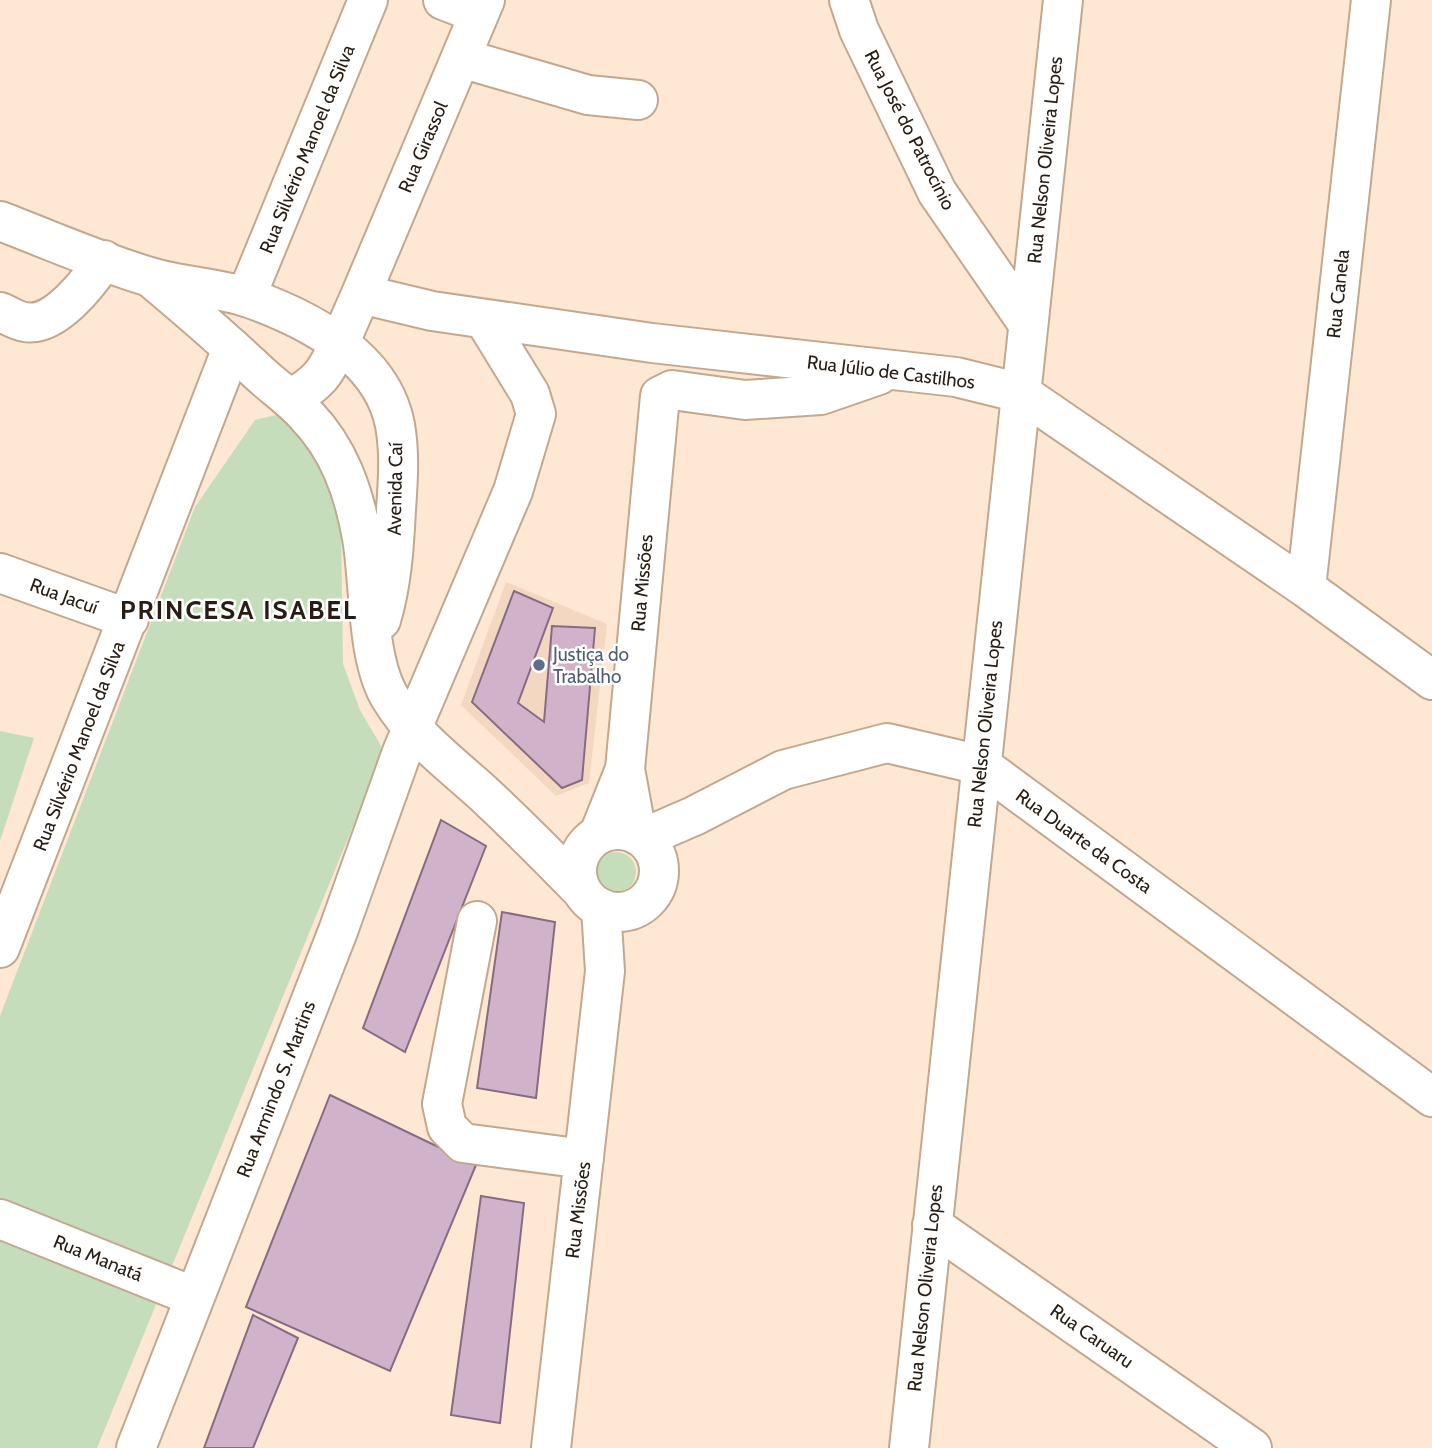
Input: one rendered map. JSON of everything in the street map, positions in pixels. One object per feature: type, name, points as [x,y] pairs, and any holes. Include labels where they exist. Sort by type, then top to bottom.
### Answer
[{"type":"street","name":"Rua Silvério Manoel da Silva","points":[[246,297],[368,0]]},
{"type":"street","points":[[443,0],[482,7]]},
{"type":"street","name":"Rua José do Patrocínio","points":[[849,0],[859,30],[937,192],[1028,324]]},
{"type":"street","name":"Rua Nelson Oliveira Lopes","points":[[908,1448],[1063,0]]},
{"type":"street","name":"Rua Canela","points":[[1306,588],[1371,0]]},
{"type":"street","name":"Rua Girassol","points":[[361,295],[482,7]]},
{"type":"street","points":[[461,58],[588,95],[638,100]]},
{"type":"street","name":"Avenida Caí","points":[[0,221],[151,278],[246,297],[309,325],[368,367],[377,380],[394,423],[398,472],[393,565],[387,600],[374,642]]},
{"type":"street","points":[[0,312],[25,322],[38,322],[47,318],[87,285],[104,260]]},
{"type":"street","name":"Avenida Caí","points":[[151,278],[290,400],[325,438],[347,477],[354,497],[374,642],[389,698],[412,728],[603,903]]},
{"type":"street","points":[[290,400],[311,388],[320,378],[361,295]]},
{"type":"street","name":"Rua Júlio de Castilhos","points":[[361,295],[432,311],[652,343],[956,377],[1021,393],[1306,588],[1432,680]]},
{"type":"street","points":[[232,348],[260,320],[283,313]]},
{"type":"street","name":"Rua Armindo S. Martins","points":[[136,1448],[338,931],[412,728],[513,491],[536,414],[530,394],[484,319]]},
{"type":"street","name":"Rua Silvério Manoel da Silva","points":[[0,948],[10,895],[128,619],[232,348]]},
{"type":"street","name":"Rua Missões","points":[[597,835],[625,769],[660,396],[672,390],[745,400],[821,395],[891,371]]},
{"type":"street","name":"Rua Jacuí","points":[[0,573],[128,619]]},
{"type":"street","name":"Rua Duarte da Costa","points":[[646,845],[694,816],[783,771],[887,743],[981,765],[1432,1097]]},
{"type":"street","name":"Rua Missões","points":[[625,769],[646,845]]},
{"type":"street","points":[[517,825],[597,835]]},
{"type":"street","points":[[611,830],[624,830],[646,845],[658,874],[656,886],[649,898],[639,906],[603,903],[577,876],[578,860],[584,846],[597,835],[611,830]]},
{"type":"street","name":"Rua Missões","points":[[551,1448],[605,971],[603,903]]},
{"type":"street","points":[[477,921],[442,1104],[447,1127],[463,1143],[584,1159]]},
{"type":"street","name":"Rua Manatá","points":[[0,1219],[195,1297]]},
{"type":"street","name":"Rua Caruaru","points":[[932,1225],[1252,1448]]},
{"type":"shaded area","name":"Justiça do Trabalho","points":[[506,582],[607,624],[589,783],[556,796],[461,705]]},
{"type":"green space","points":[[276,415],[298,422],[317,447],[341,526],[343,664],[360,710],[384,751],[97,1448],[0,1448],[0,1016],[195,507],[255,420]]},
{"type":"green space","points":[[0,731],[34,738],[0,841]]},
{"type":"green space","points":[[616,852],[630,858],[636,872],[630,886],[616,892],[602,886],[596,872],[602,858]]},
{"type":"building","name":"Justiça do Trabalho","points":[[514,591],[553,608],[518,703],[544,722],[552,626],[595,628],[582,780],[562,788],[472,702]]},
{"type":"building","points":[[441,820],[486,846],[405,1052],[363,1028]]},
{"type":"building","points":[[502,912],[555,922],[536,1098],[477,1088]]},
{"type":"building","points":[[330,1095],[476,1165],[390,1371],[246,1307]]},
{"type":"building","points":[[481,1196],[524,1203],[500,1423],[451,1415]]},
{"type":"building","points":[[253,1315],[298,1338],[253,1448],[204,1448]]},
{"type":"place","name":"Justiça do Trabalho","points":[[539,665]]},
{"type":"district","name":"PRINCESA ISABEL","points":[[239,610]]}]
